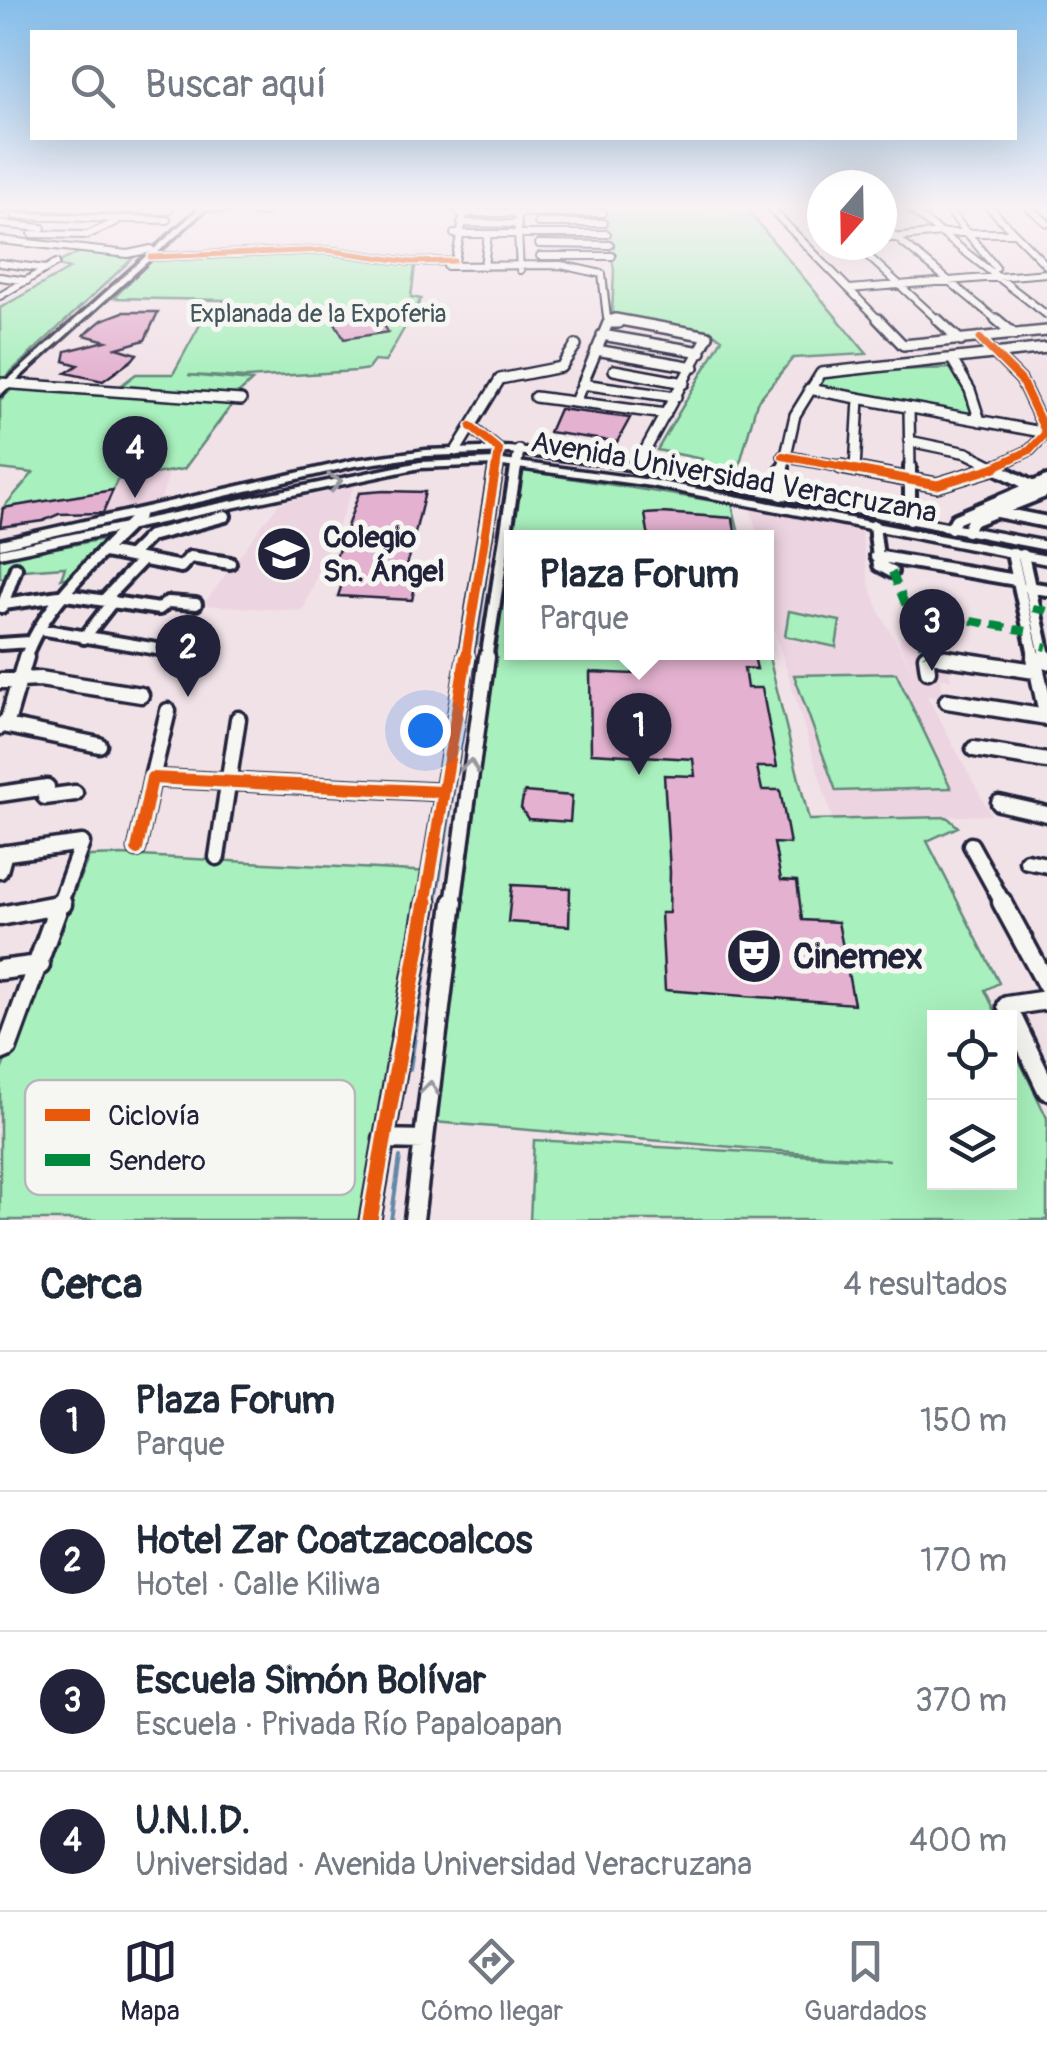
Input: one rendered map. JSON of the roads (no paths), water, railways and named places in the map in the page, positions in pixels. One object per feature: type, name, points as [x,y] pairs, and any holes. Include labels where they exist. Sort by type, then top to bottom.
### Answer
[{"type":"main road","points":[[109,292],[136,263]]},
{"type":"main road","points":[[0,392],[3,384],[140,263]]},
{"type":"main road","name":"Avenida Universidad Veracruzana","points":[[0,548],[20,539],[139,515],[354,462],[456,451],[636,467],[959,532]]},
{"type":"main road","name":"Avenida Universidad Veracruzana","points":[[0,548],[125,530],[401,468],[497,456]]},
{"type":"main road","name":"Avenida Universidad Veracruzana","points":[[519,456],[874,526],[983,542],[1047,546]]},
{"type":"main road","points":[[874,526],[959,532],[983,542]]},
{"type":"main road","name":"Avenida Universidad Veracruzana","points":[[983,542],[1047,560]]},
{"type":"street","points":[[0,263],[46,269]]},
{"type":"street","points":[[425,263],[520,268],[553,263]]},
{"type":"street","points":[[520,263],[520,268]]},
{"type":"street","points":[[823,263],[903,344],[1047,331]]},
{"type":"street","points":[[875,263],[961,341]]},
{"type":"street","points":[[926,263],[1015,334]]},
{"type":"street","points":[[982,263],[999,275]]},
{"type":"street","points":[[989,263],[1008,285],[1047,315]]},
{"type":"street","points":[[2,294],[56,264]]},
{"type":"street","points":[[544,264],[602,274],[604,315],[609,321],[707,337],[636,467]]},
{"type":"street","points":[[849,290],[1047,270]]},
{"type":"street","points":[[0,277],[27,281]]},
{"type":"street","points":[[575,402],[609,321]]},
{"type":"street","points":[[602,336],[701,352]]},
{"type":"street","points":[[980,339],[1018,372],[1046,433]]},
{"type":"street","points":[[456,451],[500,379],[562,368],[576,345]]},
{"type":"street","points":[[780,496],[789,427],[822,373],[1047,348]]},
{"type":"street","points":[[596,350],[694,367]]},
{"type":"street","points":[[953,361],[970,390],[980,421]]},
{"type":"street","points":[[614,370],[684,382]]},
{"type":"street","points":[[3,384],[241,400]]},
{"type":"street","points":[[582,384],[676,396]]},
{"type":"street","points":[[809,389],[1046,433]]},
{"type":"street","points":[[1030,391],[1047,392]]},
{"type":"street","points":[[535,397],[666,414]]},
{"type":"street","points":[[855,470],[859,399]]},
{"type":"street","points":[[909,408],[910,520]]},
{"type":"street","points":[[370,1220],[431,872],[497,456],[472,427]]},
{"type":"street","points":[[783,456],[946,484],[1037,448],[1046,433]]},
{"type":"street","points":[[909,441],[967,453],[1033,487]]},
{"type":"street","points":[[507,530],[519,456]]},
{"type":"street","points":[[1047,481],[956,519],[959,532],[972,521],[1047,491]]},
{"type":"street","points":[[998,512],[1047,522]]},
{"type":"street","points":[[1,726],[8,719],[30,642],[66,595],[139,515]]},
{"type":"street","points":[[129,557],[150,536],[224,516]]},
{"type":"street","points":[[874,526],[880,567],[892,572]]},
{"type":"street","points":[[414,1220],[443,964],[504,546]]},
{"type":"street","points":[[105,552],[181,567],[190,557],[230,563]]},
{"type":"street","points":[[947,701],[1047,717],[1018,554]]},
{"type":"street","points":[[876,556],[1047,590]]},
{"type":"street","points":[[84,638],[142,560]]},
{"type":"street","points":[[2,607],[16,568]]},
{"type":"street","points":[[1022,584],[1047,662]]},
{"type":"street","points":[[2,607],[66,595],[159,609],[168,602],[196,604]]},
{"type":"street","points":[[40,629],[168,651]]},
{"type":"street","points":[[0,644],[30,642]]},
{"type":"street","points":[[464,653],[486,653]]},
{"type":"street","points":[[927,664],[1040,679]]},
{"type":"street","points":[[0,681],[20,678],[141,695]]},
{"type":"street","points":[[458,688],[481,689]]},
{"type":"street","points":[[137,850],[168,711]]},
{"type":"street","points":[[217,856],[238,718]]},
{"type":"street","points":[[1,726],[99,744]]},
{"type":"street","points":[[974,749],[1047,761]]},
{"type":"street","points":[[152,778],[441,792]]},
{"type":"street","points":[[0,794],[47,787],[46,798],[76,793]]},
{"type":"street","points":[[998,803],[1047,814]]},
{"type":"street","points":[[0,871],[2,853],[82,844],[40,964],[4,1050]]},
{"type":"street","points":[[971,845],[1047,985]]},
{"type":"street","points":[[1027,862],[1047,865]]},
{"type":"street","points":[[0,916],[62,904]]},
{"type":"street","points":[[0,970],[40,964]]},
{"type":"street","points":[[1047,1000],[1007,1006],[1047,1090]]},
{"type":"street","points":[[383,1139],[424,1140]]},
{"type":"waterway","points":[[477,644],[502,469]]},
{"type":"waterway","points":[[436,905],[469,695]]},
{"type":"waterway","points":[[410,1069],[436,902]]},
{"type":"waterway","points":[[391,1220],[400,1157]]},
{"type":"place","name":"U.N.I.D.","points":[[135,498]]},
{"type":"place","name":"Colegio Sn. Ángel","points":[[284,554]]},
{"type":"place","name":"Escuela Simón Bolívar","points":[[932,671]]},
{"type":"place","name":"Hotel Zar Coatzacoalcos","points":[[188,697]]},
{"type":"place","name":"Plaza Forum","points":[[639,775]]},
{"type":"place","name":"Cinemex","points":[[754,956]]},
{"type":"park label","name":"Explanada de la Expoferia","points":[[318,313]]}]
